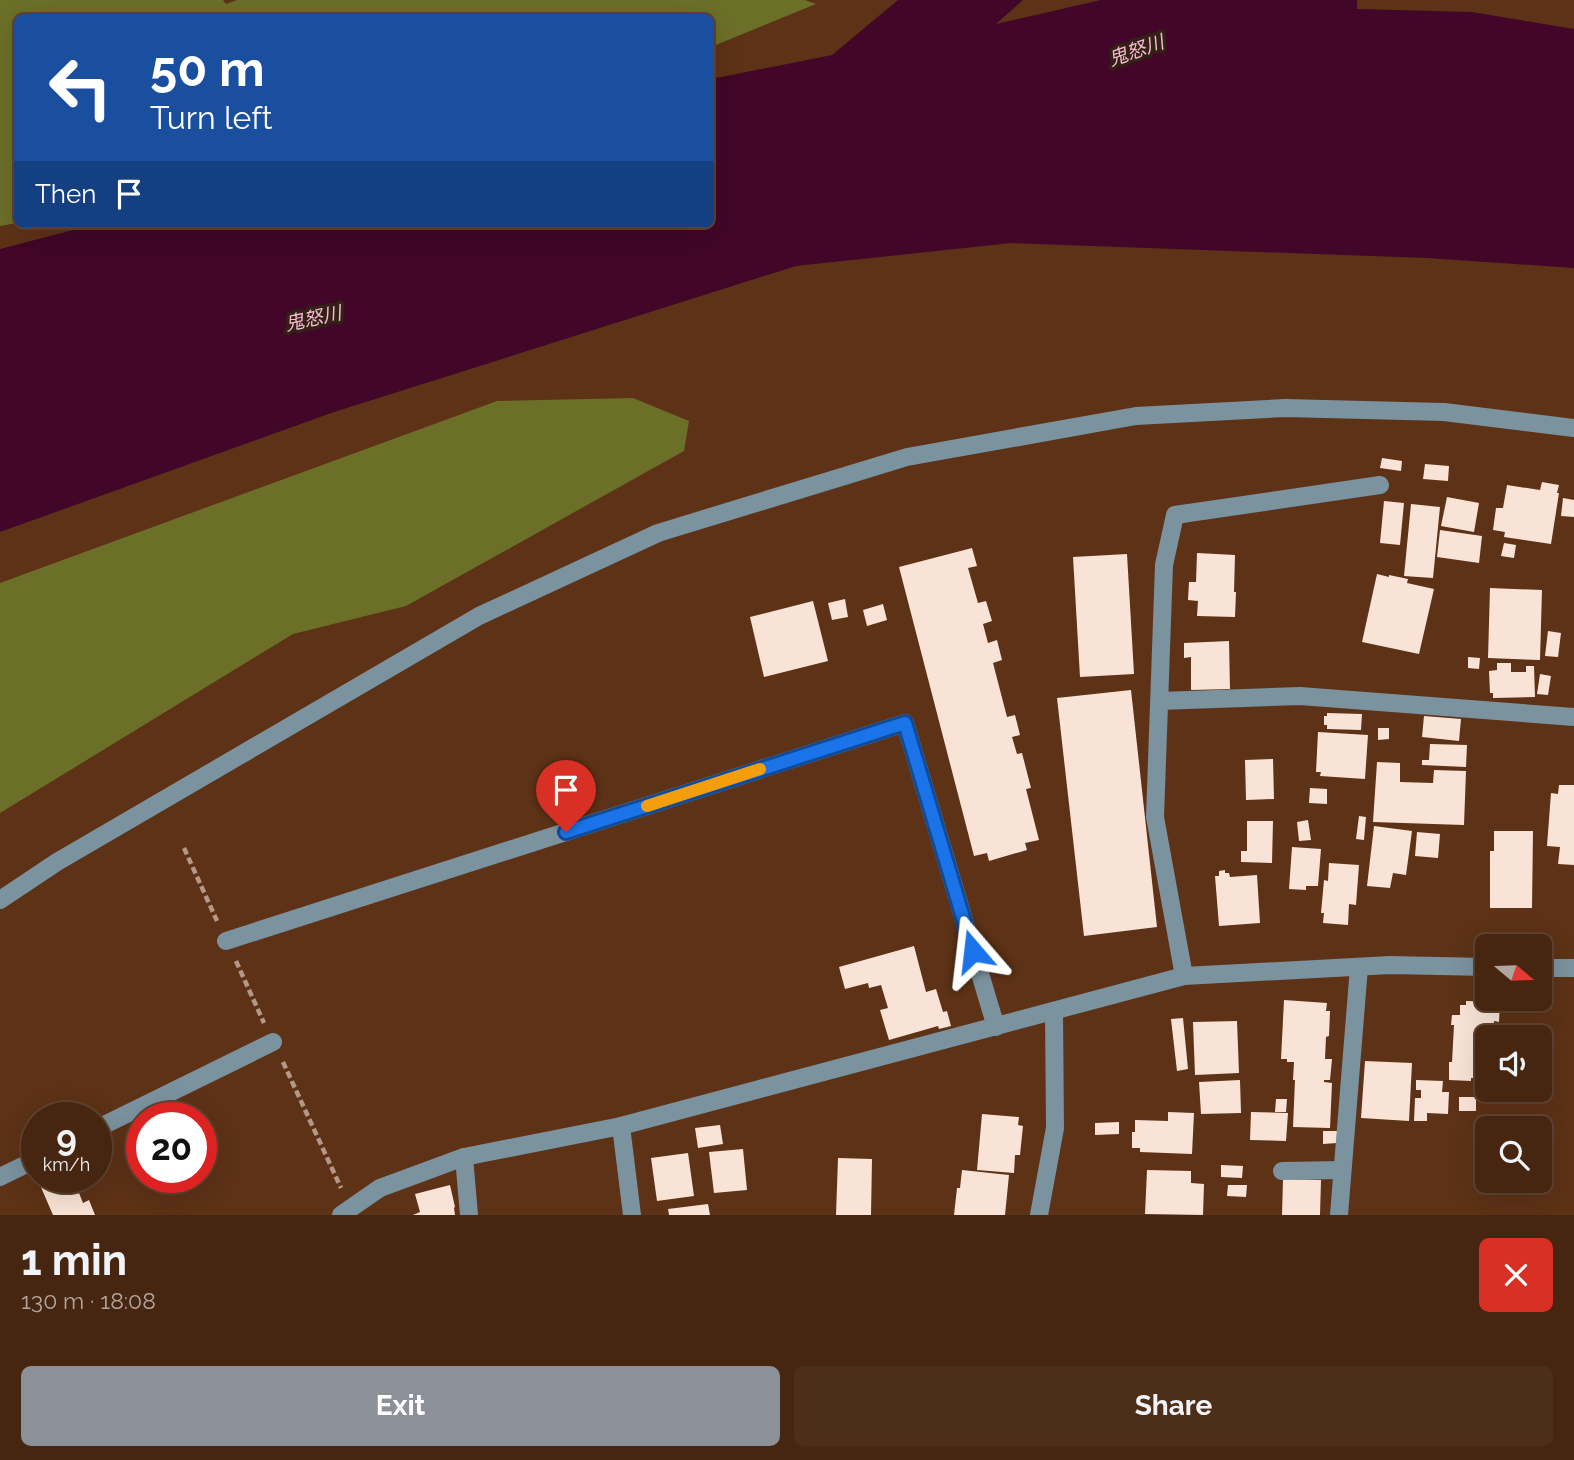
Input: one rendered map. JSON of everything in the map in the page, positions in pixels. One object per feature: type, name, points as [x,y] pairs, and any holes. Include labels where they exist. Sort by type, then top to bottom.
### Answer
[{"type":"street","points":[[0,900],[57,862],[479,616],[658,533],[894,461],[1136,416],[1284,408],[1444,412],[1574,428]]},
{"type":"street","points":[[1184,976],[1155,817],[1164,565],[1175,515],[1380,485]]},
{"type":"street","points":[[1160,701],[1300,696],[1574,717]]},
{"type":"street","points":[[226,941],[905,723],[996,1027]]},
{"type":"street","points":[[341,1215],[380,1188],[464,1157],[621,1126],[1184,976],[1390,965],[1475,967]]},
{"type":"street","points":[[1339,1215],[1359,967]]},
{"type":"street","points":[[1552,968],[1574,968]]},
{"type":"street","points":[[1039,1215],[1055,1128],[1055,1012]]},
{"type":"street","points":[[112,1121],[273,1042]]},
{"type":"street","points":[[621,1126],[632,1215]]},
{"type":"street","points":[[464,1157],[469,1215]]},
{"type":"street","points":[[0,1177],[21,1167]]},
{"type":"street","points":[[1282,1171],[1342,1170]]},
{"type":"shaded area","points":[[0,0],[223,0],[226,4],[237,0],[805,0],[816,4],[714,46],[714,14],[14,14],[14,224],[0,226]]},
{"type":"shaded area","points":[[633,398],[689,421],[684,451],[406,606],[293,634],[0,813],[0,583],[497,401]]},
{"type":"water","name":"鬼怒川","points":[[898,0],[1023,0],[996,24],[1101,0],[1357,0],[1357,9],[1472,12],[1574,29],[1574,268],[1427,258],[1011,243],[796,266],[334,412],[0,532],[0,249],[81,228],[714,228],[714,78],[832,55]]},
{"type":"building","points":[[1382,458],[1402,461],[1401,471],[1380,468]]},
{"type":"building","points":[[1425,464],[1449,466],[1448,481],[1423,479]]},
{"type":"building","points":[[1542,482],[1559,485],[1551,544],[1504,537],[1505,532],[1493,530],[1496,508],[1503,508],[1507,485],[1540,490]]},
{"type":"building","points":[[1447,497],[1479,503],[1474,532],[1441,526]]},
{"type":"building","points":[[1563,498],[1574,500],[1574,517],[1561,516]]},
{"type":"building","points":[[1384,501],[1404,503],[1400,545],[1380,543]]},
{"type":"building","points":[[1411,504],[1440,507],[1433,578],[1404,576]]},
{"type":"building","points":[[1440,530],[1482,536],[1479,563],[1437,557]]},
{"type":"building","points":[[1504,543],[1516,545],[1514,558],[1501,556]]},
{"type":"building","points":[[972,548],[977,566],[968,568],[978,603],[986,601],[992,621],[983,624],[988,643],[997,640],[1002,660],[993,663],[1007,717],[1015,715],[1020,735],[1012,737],[1017,754],[1022,753],[1031,788],[1026,789],[1039,840],[1025,843],[1027,850],[989,861],[987,853],[974,856],[899,567]]},
{"type":"building","points":[[1197,553],[1235,555],[1235,617],[1197,616],[1198,601],[1188,600],[1189,582],[1196,582]]},
{"type":"building","points":[[1127,554],[1134,674],[1080,677],[1073,557]]},
{"type":"building","points":[[1377,574],[1408,579],[1407,583],[1434,589],[1419,654],[1362,642]]},
{"type":"building","points":[[1490,588],[1542,590],[1540,660],[1488,658]]},
{"type":"building","points":[[845,599],[848,617],[832,620],[828,603]]},
{"type":"building","points":[[813,601],[828,661],[764,677],[750,617]]},
{"type":"building","points":[[883,604],[887,620],[867,626],[863,610]]},
{"type":"building","points":[[1548,631],[1561,633],[1558,657],[1545,656]]},
{"type":"building","points":[[1229,641],[1230,689],[1191,690],[1191,657],[1184,658],[1184,643]]},
{"type":"building","points":[[1468,657],[1480,658],[1479,669],[1468,668]]},
{"type":"building","points":[[1497,663],[1511,663],[1511,672],[1526,672],[1526,666],[1534,666],[1535,697],[1493,698],[1493,693],[1490,693],[1489,671],[1497,670]]},
{"type":"building","points":[[1540,674],[1551,676],[1548,695],[1537,694]]},
{"type":"building","points":[[1131,690],[1157,927],[1084,936],[1057,698]]},
{"type":"building","points":[[1327,713],[1362,714],[1361,730],[1327,729],[1324,716],[1327,716]]},
{"type":"building","points":[[1424,716],[1461,719],[1459,741],[1422,737]]},
{"type":"building","points":[[1378,728],[1389,728],[1389,739],[1378,740]]},
{"type":"building","points":[[1318,732],[1368,735],[1365,779],[1320,776],[1321,772],[1316,772]]},
{"type":"building","points":[[1430,744],[1467,745],[1466,767],[1422,765],[1422,760],[1429,760]]},
{"type":"building","points":[[1273,759],[1274,799],[1246,800],[1245,760]]},
{"type":"building","points":[[1377,762],[1400,763],[1400,782],[1433,783],[1434,770],[1466,771],[1464,825],[1373,822]]},
{"type":"building","points":[[1559,785],[1574,785],[1574,865],[1558,864],[1560,847],[1547,846],[1551,793],[1558,794]]},
{"type":"building","points":[[1310,788],[1327,789],[1327,804],[1309,803]]},
{"type":"building","points":[[1359,816],[1366,817],[1364,840],[1356,839]]},
{"type":"building","points":[[1308,820],[1311,840],[1299,841],[1297,822]]},
{"type":"building","points":[[1247,821],[1273,821],[1272,863],[1241,862],[1241,851],[1247,851]]},
{"type":"building","points":[[1374,826],[1412,831],[1406,875],[1393,873],[1390,888],[1367,886]]},
{"type":"building","points":[[1494,831],[1533,831],[1532,908],[1490,908],[1490,851],[1494,851]]},
{"type":"building","points":[[1417,832],[1440,834],[1438,858],[1415,856]]},
{"type":"building","points":[[1292,847],[1321,849],[1318,886],[1306,886],[1306,890],[1289,889]]},
{"type":"building","points":[[1329,863],[1359,865],[1356,905],[1349,904],[1348,925],[1323,923],[1324,913],[1321,913],[1324,880],[1328,881]]},
{"type":"building","points":[[1225,870],[1230,877],[1257,875],[1260,923],[1219,926],[1215,876],[1219,876],[1219,871]]},
{"type":"building","points":[[914,946],[926,992],[936,989],[943,1012],[947,1011],[951,1026],[939,1029],[938,1026],[889,1040],[880,1010],[888,1008],[881,985],[869,988],[868,983],[845,989],[839,967]]},
{"type":"building","points":[[1284,1000],[1327,1003],[1326,1011],[1330,1011],[1325,1059],[1332,1059],[1330,1080],[1324,1082],[1332,1083],[1330,1128],[1293,1127],[1294,1062],[1281,1059]]},
{"type":"building","points":[[1466,1001],[1475,1001],[1475,1012],[1500,1012],[1499,1022],[1494,1021],[1494,1025],[1475,1025],[1475,1078],[1471,1078],[1471,1081],[1449,1080],[1454,1025],[1451,1025],[1452,1015],[1460,1015],[1460,1005],[1466,1005]]},
{"type":"building","points":[[1183,1018],[1188,1069],[1177,1071],[1171,1019]]},
{"type":"building","points":[[1237,1021],[1239,1073],[1195,1075],[1193,1022]]},
{"type":"building","points":[[1365,1061],[1412,1063],[1409,1121],[1361,1118]]},
{"type":"building","points":[[1240,1080],[1241,1113],[1201,1114],[1199,1082]]},
{"type":"building","points":[[1416,1080],[1443,1081],[1442,1092],[1449,1092],[1448,1114],[1427,1113],[1427,1121],[1414,1121],[1415,1098],[1421,1098],[1421,1090],[1416,1090]]},
{"type":"building","points":[[1459,1097],[1475,1097],[1476,1111],[1459,1111]]},
{"type":"building","points":[[1276,1099],[1287,1099],[1286,1112],[1275,1112]]},
{"type":"building","points":[[1168,1112],[1194,1113],[1192,1154],[1140,1152],[1140,1148],[1132,1148],[1135,1120],[1168,1121]]},
{"type":"building","points":[[1251,1112],[1288,1113],[1286,1141],[1250,1140]]},
{"type":"building","points":[[982,1114],[1019,1117],[1018,1125],[1023,1126],[1020,1155],[1015,1155],[1014,1173],[977,1170]]},
{"type":"building","points":[[1119,1122],[1119,1134],[1095,1135],[1095,1123]]},
{"type":"building","points":[[720,1125],[723,1144],[698,1148],[695,1128]]},
{"type":"building","points":[[1323,1131],[1337,1131],[1337,1143],[1323,1144]]},
{"type":"building","points":[[743,1149],[747,1190],[714,1193],[709,1152]]},
{"type":"building","points":[[688,1153],[694,1196],[657,1201],[651,1158]]},
{"type":"building","points":[[838,1158],[872,1159],[871,1215],[836,1215]]},
{"type":"building","points":[[1221,1165],[1243,1166],[1242,1178],[1221,1177]]},
{"type":"building","points":[[962,1170],[1009,1175],[1005,1215],[954,1215]]},
{"type":"building","points":[[1147,1170],[1191,1171],[1191,1183],[1204,1184],[1203,1215],[1145,1214]]},
{"type":"building","points":[[1283,1179],[1321,1180],[1320,1215],[1282,1215]]},
{"type":"building","points":[[450,1185],[455,1215],[413,1215],[420,1212],[415,1194]]},
{"type":"building","points":[[1228,1185],[1247,1185],[1246,1197],[1227,1196]]},
{"type":"building","points":[[43,1193],[79,1193],[83,1203],[89,1200],[95,1215],[53,1215]]},
{"type":"building","points":[[708,1204],[710,1215],[669,1215],[668,1209]]},
{"type":"slow traffic","points":[[647,806],[760,769]]},
{"type":"route","points":[[566,832],[905,723],[973,951]]}]
